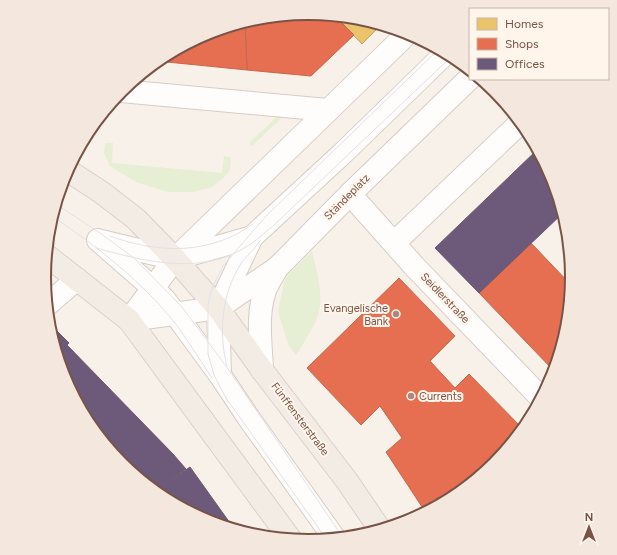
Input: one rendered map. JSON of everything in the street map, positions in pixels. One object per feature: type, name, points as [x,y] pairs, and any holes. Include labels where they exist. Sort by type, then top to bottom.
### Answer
[{"type":"main road","name":"Fünffensterstraße","points":[[73,174],[101,192],[136,219],[175,258],[218,308],[262,370],[347,481],[378,525]]},
{"type":"main road","points":[[52,260],[129,320],[286,534]]},
{"type":"street","points":[[129,320],[175,258],[402,38]]},
{"type":"street","points":[[220,375],[218,308],[252,237],[343,153],[442,57]]},
{"type":"street","name":"Ständeplatz","points":[[218,308],[277,268],[350,194],[469,79]]},
{"type":"street","points":[[131,91],[328,110]]},
{"type":"street","points":[[394,243],[517,126]]},
{"type":"street","name":"Seidlerstraße","points":[[350,194],[394,243],[537,394]]},
{"type":"street","points":[[252,237],[175,258],[98,240],[165,300],[220,375],[331,534]]},
{"type":"street","points":[[262,370],[260,328],[261,308],[266,288],[277,268]]},
{"type":"street","points":[[52,300],[76,279]]},
{"type":"street","points":[[129,320],[218,308]]},
{"type":"green space","points":[[284,110],[287,113],[252,146],[249,143]]},
{"type":"green space","points":[[105,143],[113,143],[112,163],[222,173],[224,156],[231,157],[230,170],[212,187],[193,192],[168,192],[136,182],[110,166],[104,153]]},
{"type":"green space","points":[[312,251],[319,285],[320,306],[317,319],[296,355],[288,344],[278,311],[285,278]]},
{"type":"building: Homes","points":[[341,22],[377,29],[362,44]]},
{"type":"building: Shops","points":[[308,20],[341,22],[354,35],[311,76],[247,70],[245,28],[275,22]]},
{"type":"building: Shops","points":[[245,28],[247,70],[167,62],[210,40]]},
{"type":"building: Shops","points":[[531,243],[566,280],[564,311],[561,328],[550,366],[479,293]]},
{"type":"building: Shops","points":[[399,278],[455,336],[430,361],[455,388],[469,374],[520,425],[491,460],[452,492],[423,508],[386,452],[402,438],[380,406],[361,425],[307,368]]},
{"type":"building: Offices","points":[[534,153],[546,179],[559,217],[479,293],[435,248]]},
{"type":"building: Offices","points":[[57,331],[69,343],[67,345],[186,469],[160,488],[126,460],[94,421],[85,406],[71,376]]},
{"type":"building: Offices","points":[[190,467],[229,522],[180,501],[160,488]]},
{"type":"tram line","points":[[228,402],[214,375],[208,354],[208,306],[214,284],[223,266],[266,216],[435,53]]},
{"type":"tram line","points":[[96,248],[136,258],[176,264],[215,260],[234,254],[255,241],[273,226],[447,60]]},
{"type":"tram line","points":[[61,207],[134,258],[182,307],[226,366],[340,533]]},
{"type":"tram line","points":[[58,220],[103,253],[150,295],[178,327],[212,378]]},
{"type":"tram line","points":[[110,236],[147,246],[183,248],[202,246],[219,241],[236,234],[253,224]]},
{"type":"tram line","points":[[227,366],[223,340],[226,299],[235,274],[242,262],[260,241]]},
{"type":"tram line","points":[[226,398],[323,534]]},
{"type":"place","name":"Evangelische Bank","points":[[396,314]]},
{"type":"place","name":"Currents","points":[[411,396]]}]
